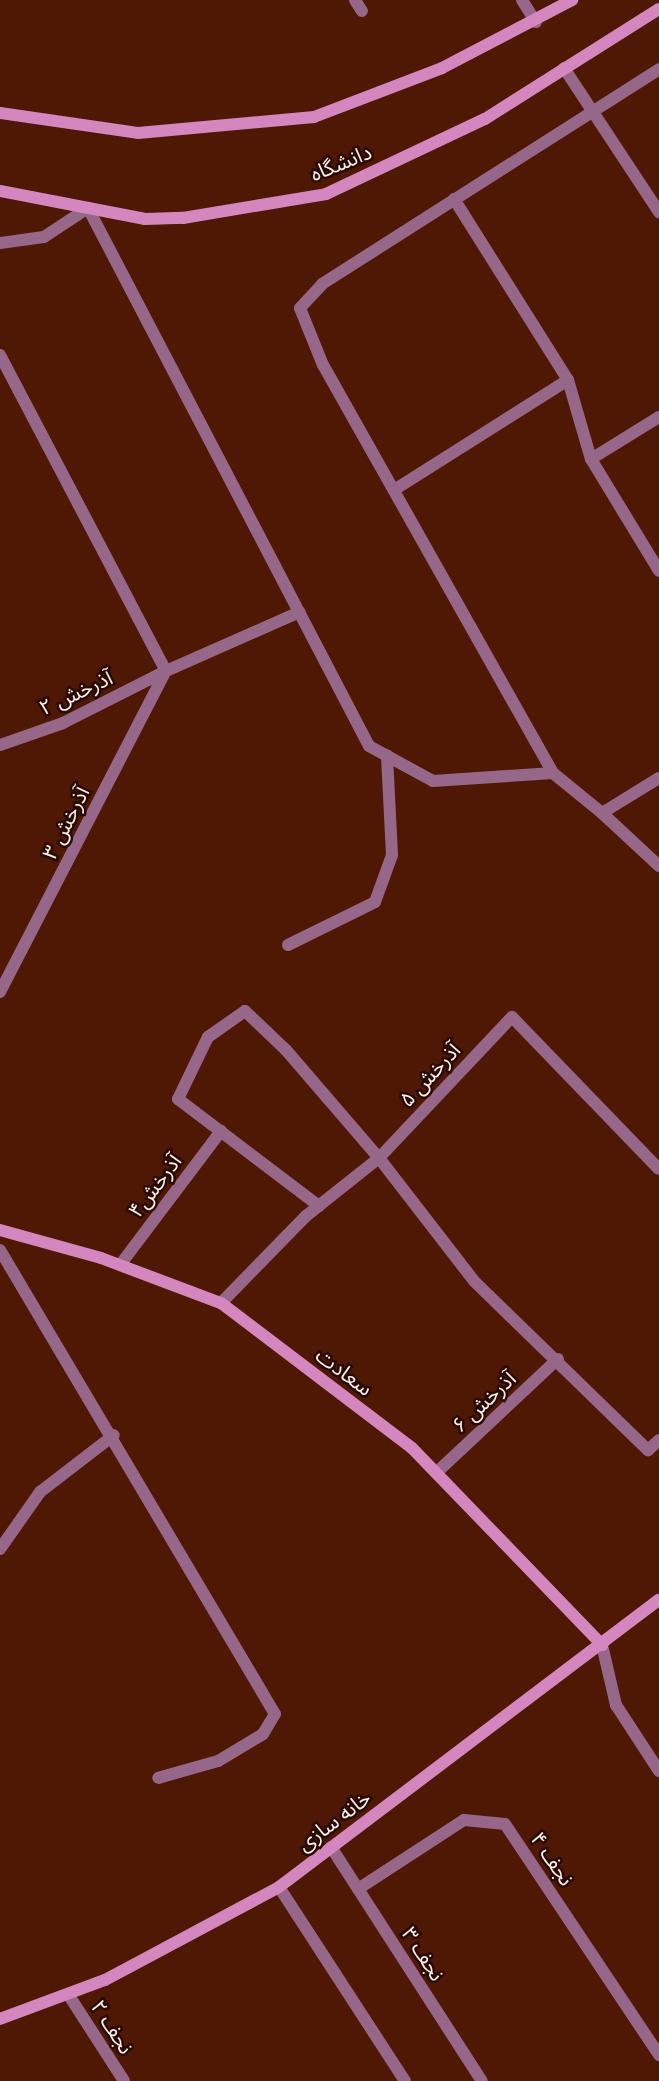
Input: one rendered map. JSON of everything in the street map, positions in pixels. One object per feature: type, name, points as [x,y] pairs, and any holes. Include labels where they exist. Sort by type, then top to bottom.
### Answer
[{"type":"street","points":[[355,0],[362,11]]},
{"type":"street","points":[[522,0],[536,22]]},
{"type":"street","points":[[0,113],[138,133],[314,117],[442,68],[536,22],[572,0]]},
{"type":"street","name":"دانشگاه","points":[[0,191],[145,219],[183,218],[326,194],[469,127],[659,9]]},
{"type":"street","points":[[564,68],[659,212]]},
{"type":"street","points":[[659,69],[322,284],[300,308],[323,365],[553,773],[602,813],[659,866]]},
{"type":"street","points":[[454,200],[568,380],[591,459],[659,571]]},
{"type":"street","points":[[0,243],[44,237],[88,208],[214,455],[300,612],[369,746],[433,781],[553,773]]},
{"type":"street","points":[[0,356],[166,671]]},
{"type":"street","points":[[394,490],[568,380]]},
{"type":"street","points":[[591,459],[659,417]]},
{"type":"street","name":"آذرخش ۲","points":[[0,745],[63,723],[166,671],[300,612]]},
{"type":"street","name":"آذرخش ۳","points":[[0,992],[166,671]]},
{"type":"street","points":[[288,945],[375,902],[392,855],[387,755]]},
{"type":"street","points":[[602,813],[659,778]]},
{"type":"street","points":[[319,1206],[178,1099],[208,1037],[245,1011],[286,1050],[379,1158],[474,1281],[558,1359],[648,1450],[659,1440]]},
{"type":"street","name":"آذرخش ۵","points":[[221,1303],[319,1206],[379,1158],[512,1017],[659,1169]]},
{"type":"street","name":"آذرخش۴","points":[[120,1265],[221,1131]]},
{"type":"street","name":"سعادت","points":[[0,1230],[120,1265],[221,1303],[412,1448],[602,1645]]},
{"type":"street","points":[[0,1250],[114,1436],[275,1714],[263,1734],[218,1761],[158,1778]]},
{"type":"street","name":"آذرخش ۶","points":[[436,1473],[558,1359]]},
{"type":"street","points":[[0,1549],[40,1492],[114,1436]]},
{"type":"street","name":"خانه سازی","points":[[0,2019],[105,1980],[279,1887],[659,1600]]},
{"type":"street","points":[[602,1645],[616,1705],[659,1771]]},
{"type":"street","name":"نجف ۴","points":[[358,1889],[464,1820],[505,1824],[659,2055]]},
{"type":"street","name":"نجف ۳","points":[[331,1847],[482,2081]]},
{"type":"street","points":[[279,1887],[405,2081]]},
{"type":"street","name":"نجف ۲","points":[[68,1994],[124,2081]]}]
